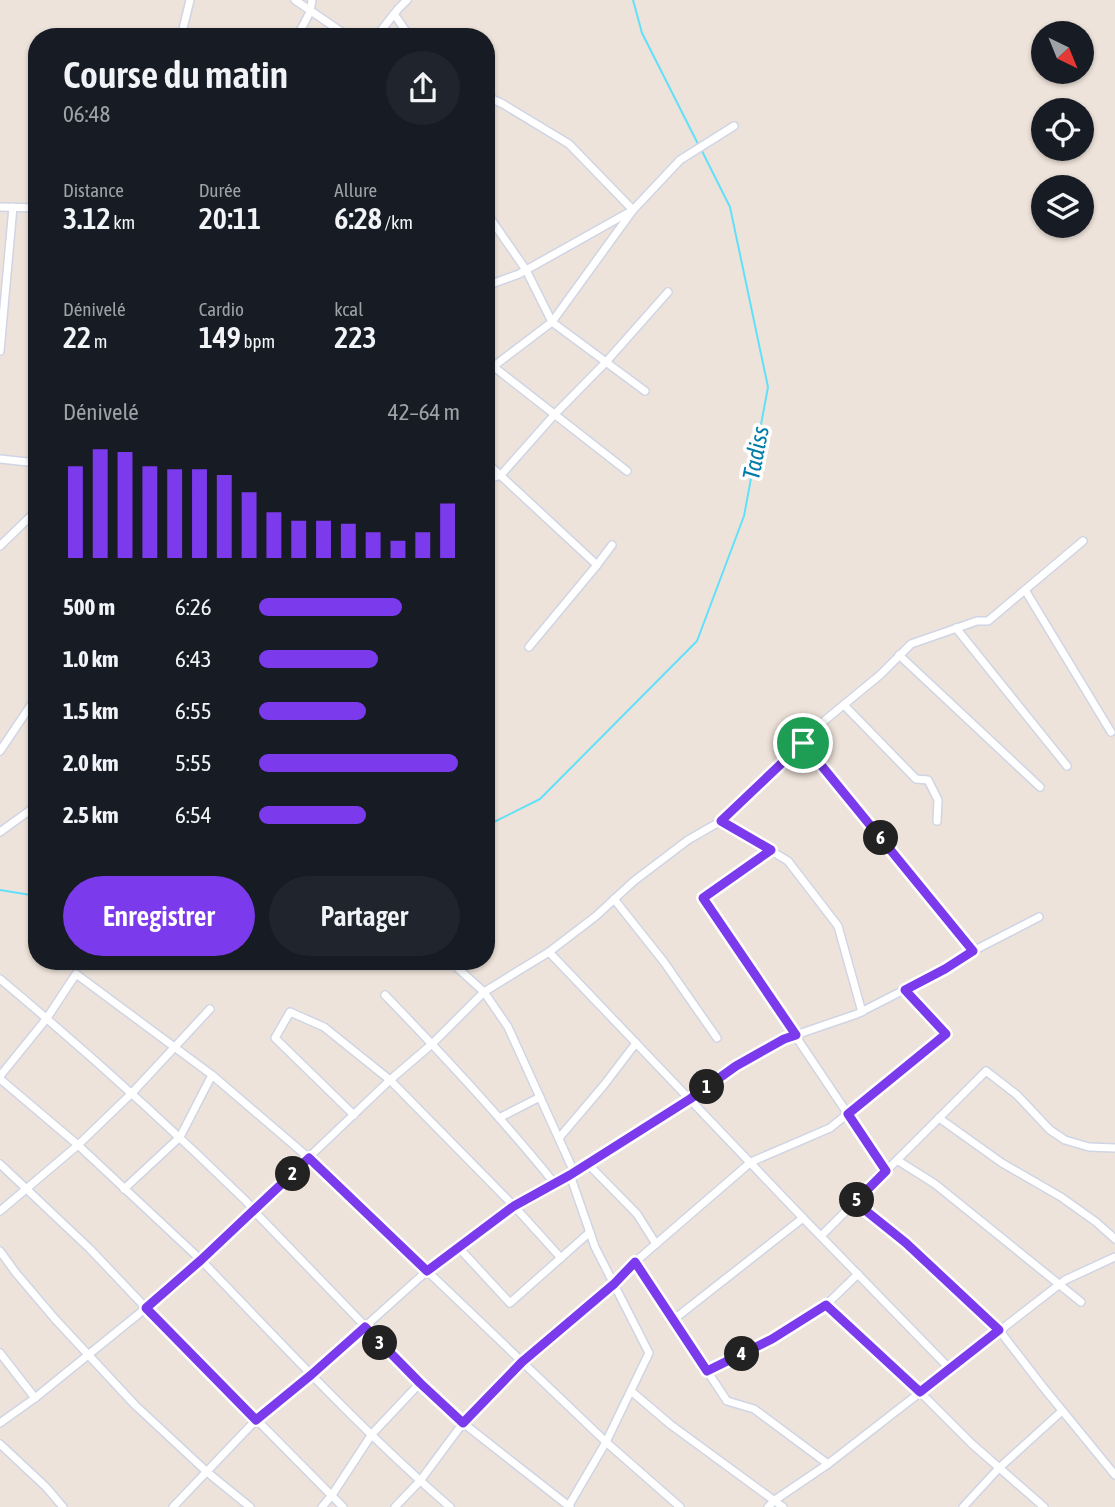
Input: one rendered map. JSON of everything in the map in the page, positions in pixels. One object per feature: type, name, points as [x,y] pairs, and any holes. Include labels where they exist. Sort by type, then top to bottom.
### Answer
[{"type":"street","points":[[183,28],[190,0]]},
{"type":"street","points":[[295,0],[335,28]]},
{"type":"street","points":[[302,28],[313,0]]},
{"type":"street","points":[[383,28],[407,0]]},
{"type":"street","points":[[394,14],[404,28]]},
{"type":"street","points":[[495,100],[569,144],[633,210]]},
{"type":"street","points":[[495,366],[552,323],[633,210],[680,160],[734,126]]},
{"type":"street","points":[[0,207],[28,208]]},
{"type":"street","points":[[0,351],[13,207]]},
{"type":"street","points":[[495,282],[526,270],[633,210]]},
{"type":"street","points":[[495,225],[526,270],[552,323],[645,391]]},
{"type":"street","points":[[495,477],[501,475],[668,292]]},
{"type":"street","points":[[495,368],[627,471]]},
{"type":"street","points":[[0,459],[28,462]]},
{"type":"street","points":[[495,470],[597,565]]},
{"type":"street","points":[[0,546],[28,519]]},
{"type":"street","points":[[0,1423],[146,1308],[201,1260],[484,992],[549,952],[596,916],[634,881],[688,840],[721,821],[911,644],[977,621],[988,621],[1083,541]]},
{"type":"street","points":[[529,647],[612,545]]},
{"type":"street","points":[[1025,590],[1111,732]]},
{"type":"street","points":[[956,628],[1067,766]]},
{"type":"street","points":[[899,655],[1040,787]]},
{"type":"street","points":[[844,705],[916,779],[928,780],[938,800],[937,821]]},
{"type":"street","points":[[0,751],[28,709]]},
{"type":"street","points":[[803,743],[973,951]]},
{"type":"street","points":[[0,832],[28,812]]},
{"type":"street","points":[[721,821],[788,861],[838,926],[862,1012]]},
{"type":"street","points":[[771,850],[703,898],[886,1171]]},
{"type":"street","points":[[614,900],[664,961],[717,1038]]},
{"type":"street","points":[[173,1507],[256,1420],[311,1375],[427,1271],[514,1206],[572,1174],[690,1099],[736,1066],[784,1039],[862,1012],[1039,917]]},
{"type":"street","points":[[549,952],[950,1369]]},
{"type":"street","points":[[1,982],[47,1018],[180,1137],[247,1201],[365,1327],[463,1423],[569,1507],[606,1442],[649,1353],[595,1247],[559,1138],[508,1027],[484,992],[460,970]]},
{"type":"street","points":[[450,1507],[311,1375],[201,1260],[78,1145],[0,1077],[47,1018],[76,974],[212,1075],[309,1158],[606,1442],[680,1507]]},
{"type":"street","points":[[395,1507],[420,1481],[463,1423],[522,1362],[751,1162],[830,1128],[946,1034],[905,990]]},
{"type":"street","points":[[385,995],[499,1118],[555,1184]]},
{"type":"street","points":[[0,1211],[78,1145],[132,1093],[210,1009]]},
{"type":"street","points":[[354,1115],[275,1038],[290,1012],[324,1027],[390,1080],[514,1206],[561,1258]]},
{"type":"street","points":[[559,1138],[636,1043]]},
{"type":"street","points":[[821,1236],[986,1071],[1017,1095],[1050,1129],[1065,1140],[1089,1147],[1115,1148]]},
{"type":"street","points":[[124,1189],[180,1137],[212,1075]]},
{"type":"street","points":[[499,1118],[540,1097]]},
{"type":"street","points":[[939,1118],[1002,1163],[1061,1197],[1115,1239]]},
{"type":"street","points":[[897,1160],[935,1184],[1081,1302]]},
{"type":"street","points":[[587,1163],[637,1214],[656,1244]]},
{"type":"street","points":[[0,1164],[90,1249],[343,1507]]},
{"type":"street","points":[[855,1202],[906,1243],[999,1330],[1115,1475]]},
{"type":"street","points":[[673,1320],[803,1218]]},
{"type":"street","points":[[459,1248],[510,1303],[590,1232]]},
{"type":"street","points":[[0,1251],[55,1319],[135,1405],[207,1472],[250,1507]]},
{"type":"street","points":[[768,1507],[828,1464],[1059,1284],[1115,1257]]},
{"type":"street","points":[[635,1262],[727,1401],[754,1409],[828,1464]]},
{"type":"street","points":[[707,1371],[772,1339],[826,1305],[858,1274]]},
{"type":"street","points":[[826,1305],[972,1444],[1044,1507]]},
{"type":"street","points":[[0,1353],[35,1398]]},
{"type":"street","points":[[322,1507],[372,1434],[420,1383]]},
{"type":"street","points":[[631,1391],[671,1425],[783,1507]]},
{"type":"street","points":[[963,1507],[999,1468],[1062,1411]]},
{"type":"street","points":[[0,1444],[46,1487],[63,1507]]},
{"type":"waterway","name":"Tadiss","points":[[633,0],[642,33],[698,144]]},
{"type":"waterway","name":"Tadiss","points":[[495,822],[540,799],[697,641],[744,516],[768,387],[730,207],[701,149]]},
{"type":"waterway","name":"Tadiss","points":[[0,890],[28,895]]},
{"type":"route","points":[[803,743],[973,951],[905,990],[946,1034],[848,1114],[886,1171],[855,1202],[906,1243],[999,1330],[920,1392],[826,1305],[772,1339],[707,1371],[635,1262],[614,1284],[522,1362],[463,1423],[365,1327],[256,1420],[146,1308],[309,1158],[427,1271],[514,1206],[570,1175],[690,1099],[736,1066],[796,1035],[703,898],[771,850],[721,821],[803,743]]}]
